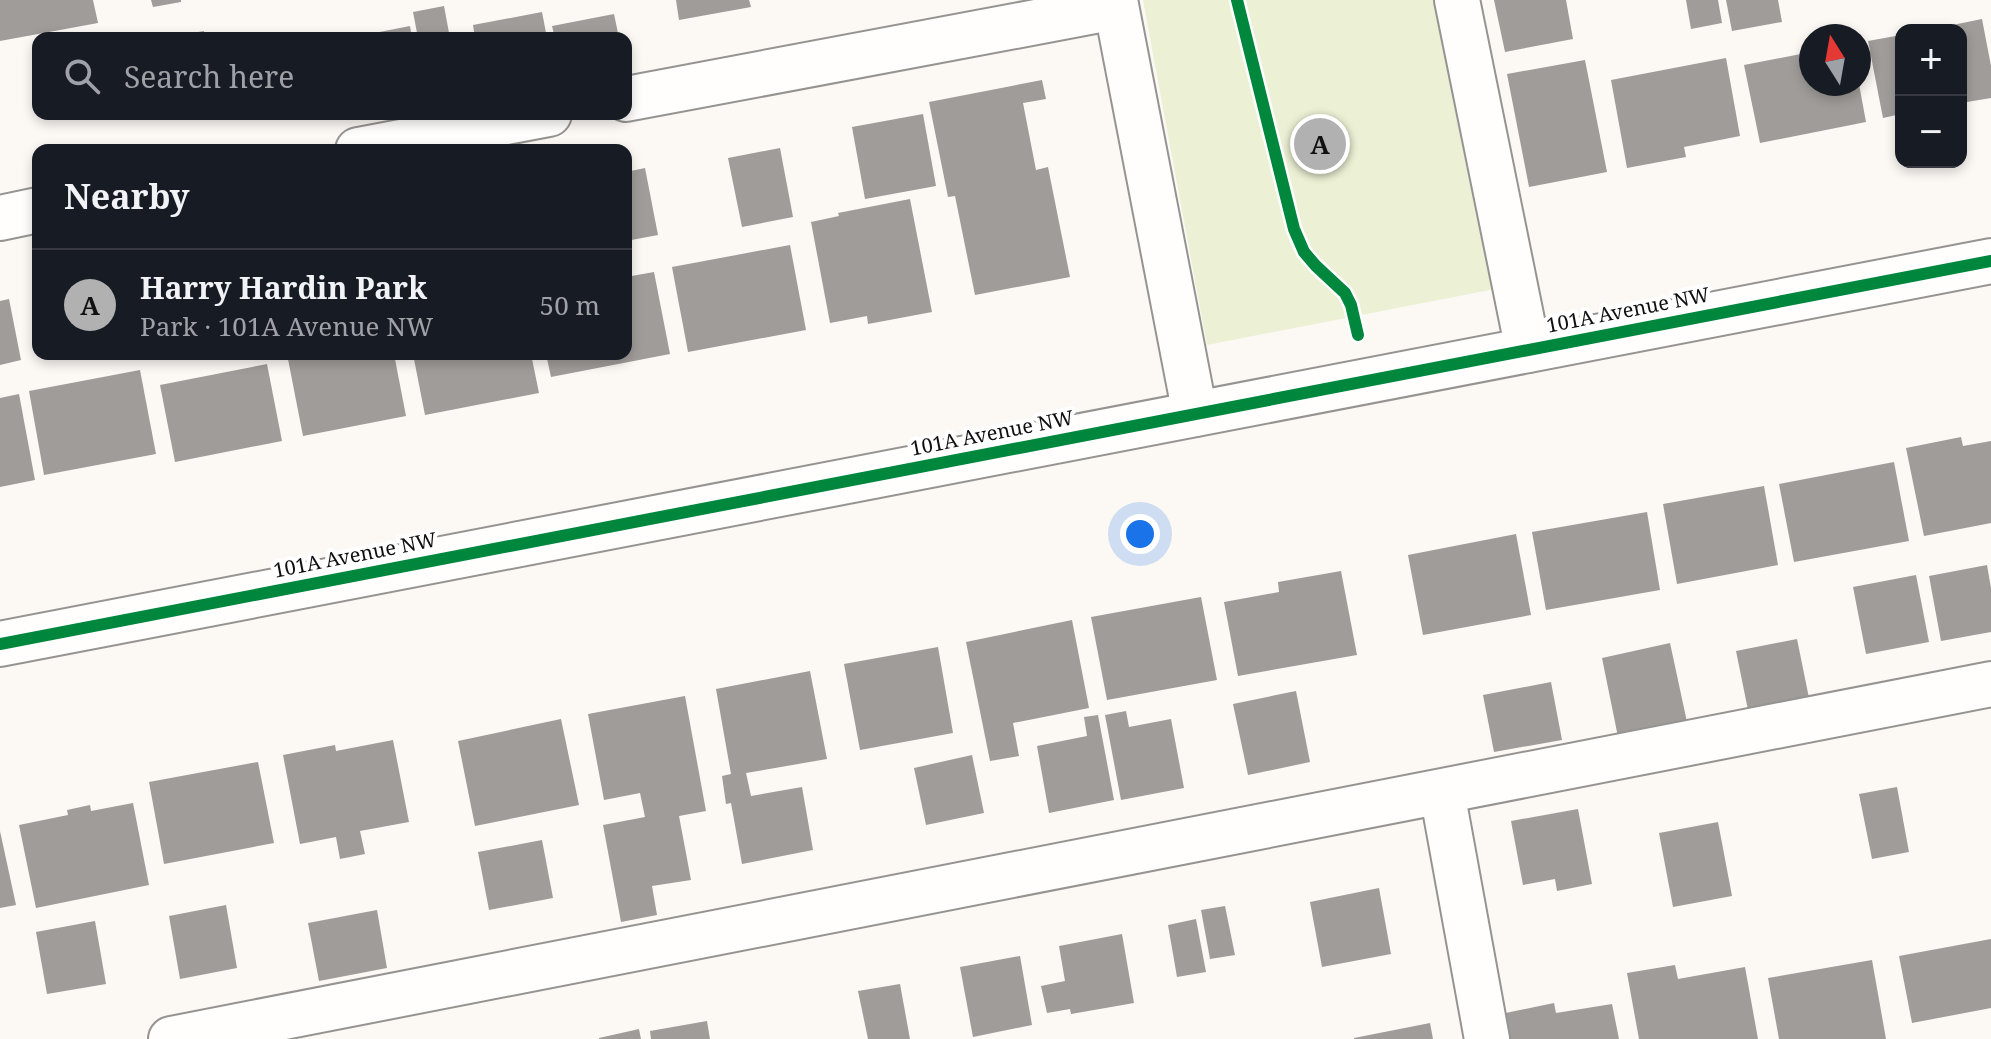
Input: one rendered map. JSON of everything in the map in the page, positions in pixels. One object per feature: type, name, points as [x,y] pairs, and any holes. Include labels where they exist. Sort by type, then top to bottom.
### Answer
[{"type":"street","points":[[1457,0],[1528,350]]},
{"type":"street","points":[[632,98],[1116,3],[1195,414]]},
{"type":"street","points":[[390,144],[517,120]]},
{"type":"street","points":[[0,218],[32,211]]},
{"type":"street","name":"101A Avenue NW","points":[[0,644],[1991,261]]},
{"type":"street","points":[[171,1039],[1991,684]]},
{"type":"street","points":[[1442,792],[1487,1039]]},
{"type":"green space","points":[[1143,0],[1441,0],[1500,288],[1207,345]]},
{"type":"building","points":[[0,0],[93,0],[98,23],[32,32],[32,35],[0,41]]},
{"type":"building","points":[[151,0],[181,0],[181,2],[153,7]]},
{"type":"building","points":[[676,0],[749,0],[751,7],[679,20]]},
{"type":"building","points":[[1494,0],[1566,0],[1573,39],[1505,52]]},
{"type":"building","points":[[1686,0],[1718,0],[1722,23],[1691,29]]},
{"type":"building","points":[[1726,0],[1778,0],[1782,22],[1732,31]]},
{"type":"building","points":[[444,6],[449,32],[417,32],[413,12]]},
{"type":"building","points":[[542,12],[546,32],[474,32],[473,25]]},
{"type":"building","points":[[614,14],[618,32],[554,32],[552,26]]},
{"type":"building","points":[[1982,19],[1991,66],[1991,98],[1967,102],[1967,24],[1958,24]]},
{"type":"building","points":[[410,26],[411,32],[379,32]]},
{"type":"building","points":[[1895,36],[1895,115],[1883,118],[1871,56],[1871,40]]},
{"type":"building","points":[[1799,54],[1799,96],[1861,96],[1866,122],[1760,143],[1744,65]]},
{"type":"building","points":[[1726,58],[1740,136],[1684,147],[1686,157],[1627,168],[1611,80]]},
{"type":"building","points":[[1585,60],[1607,172],[1529,187],[1507,74]]},
{"type":"building","points":[[1042,80],[1046,99],[1023,103],[1036,170],[1048,167],[1070,277],[975,295],[955,196],[948,197],[929,102]]},
{"type":"building","points":[[923,114],[936,186],[865,199],[852,127]]},
{"type":"building","points":[[780,148],[793,217],[742,227],[728,158]]},
{"type":"building","points":[[645,168],[658,235],[632,240],[632,171]]},
{"type":"building","points":[[910,199],[932,312],[868,324],[867,316],[830,323],[811,222],[839,216],[838,213]]},
{"type":"building","points":[[790,245],[806,330],[688,352],[672,267]]},
{"type":"building","points":[[654,272],[670,354],[551,377],[547,360],[632,360],[632,276]]},
{"type":"building","points":[[9,299],[21,360],[0,365],[0,301]]},
{"type":"building","points":[[288,360],[395,360],[406,416],[303,436]]},
{"type":"building","points":[[414,360],[532,360],[539,393],[425,415]]},
{"type":"building","points":[[267,364],[282,441],[175,462],[160,385]]},
{"type":"building","points":[[140,370],[156,454],[44,475],[29,391]]},
{"type":"building","points":[[19,394],[35,480],[0,487],[0,398]]},
{"type":"building","points":[[1961,437],[1963,446],[1991,441],[1991,523],[1924,536],[1906,448]]},
{"type":"building","points":[[1894,462],[1909,541],[1794,562],[1779,484]]},
{"type":"building","points":[[1764,486],[1778,565],[1677,584],[1663,504]]},
{"type":"building","points":[[1647,512],[1660,590],[1546,610],[1532,532]]},
{"type":"building","points":[[1516,534],[1531,615],[1423,635],[1408,555]]},
{"type":"building","points":[[1987,565],[1991,588],[1991,632],[1941,641],[1929,576]]},
{"type":"building","points":[[1341,571],[1357,655],[1238,676],[1224,602],[1279,592],[1278,582]]},
{"type":"building","points":[[1916,575],[1929,642],[1866,654],[1853,587]]},
{"type":"building","points":[[1201,597],[1217,680],[1107,700],[1091,617]]},
{"type":"building","points":[[1072,620],[1089,708],[1013,723],[1019,756],[990,761],[966,642]]},
{"type":"building","points":[[1797,639],[1809,698],[1748,710],[1736,651]]},
{"type":"building","points":[[1670,643],[1687,722],[1618,737],[1602,658]]},
{"type":"building","points":[[938,647],[953,733],[860,750],[844,664]]},
{"type":"building","points":[[810,671],[827,759],[746,773],[751,796],[802,787],[813,850],[742,864],[731,803],[726,804],[722,776],[731,774],[716,689]]},
{"type":"building","points":[[1551,682],[1562,740],[1494,752],[1483,695]]},
{"type":"building","points":[[1296,691],[1310,762],[1248,775],[1233,704]]},
{"type":"building","points":[[685,696],[706,811],[679,816],[691,880],[652,886],[657,915],[621,922],[603,825],[645,817],[640,793],[604,800],[588,714]]},
{"type":"building","points":[[1126,711],[1129,727],[1171,719],[1184,788],[1121,800],[1105,715]]},
{"type":"building","points":[[1098,715],[1114,800],[1049,813],[1037,746],[1087,736],[1084,717]]},
{"type":"building","points":[[561,719],[579,805],[475,826],[458,741]]},
{"type":"building","points":[[393,740],[409,822],[360,831],[365,854],[340,859],[336,837],[300,844],[283,755],[335,745],[336,751]]},
{"type":"building","points":[[972,755],[984,813],[926,825],[914,768]]},
{"type":"building","points":[[258,762],[274,843],[164,864],[149,782]]},
{"type":"building","points":[[1897,787],[1909,852],[1872,859],[1859,794]]},
{"type":"building","points":[[133,803],[149,885],[36,908],[19,825],[68,815],[67,810],[90,805],[91,811]]},
{"type":"building","points":[[1578,809],[1592,884],[1557,891],[1555,879],[1523,885],[1511,821]]},
{"type":"building","points":[[1718,822],[1732,896],[1673,907],[1659,833]]},
{"type":"building","points":[[0,831],[16,905],[0,908]]},
{"type":"building","points":[[542,840],[553,898],[489,910],[478,852]]},
{"type":"building","points":[[1379,888],[1391,954],[1322,967],[1310,902]]},
{"type":"building","points":[[226,905],[237,968],[180,979],[169,916]]},
{"type":"building","points":[[1225,906],[1235,955],[1210,959],[1201,910]]},
{"type":"building","points":[[377,910],[387,968],[319,981],[308,923]]},
{"type":"building","points":[[1196,919],[1206,972],[1177,977],[1168,925]]},
{"type":"building","points":[[95,921],[106,984],[47,994],[36,932]]},
{"type":"building","points":[[1122,934],[1134,1003],[1071,1014],[1070,1009],[1047,1013],[1041,986],[1065,981],[1059,946]]},
{"type":"building","points":[[1991,939],[1991,1008],[1912,1023],[1899,956]]},
{"type":"building","points":[[1020,956],[1032,1025],[973,1037],[960,967]]},
{"type":"building","points":[[1872,960],[1886,1039],[1779,1039],[1768,978]]},
{"type":"building","points":[[1675,965],[1678,979],[1745,967],[1758,1039],[1639,1039],[1627,973]]},
{"type":"building","points":[[900,984],[910,1039],[868,1039],[858,991]]},
{"type":"building","points":[[1554,1003],[1556,1013],[1612,1004],[1619,1039],[1501,1039],[1496,1015]]},
{"type":"building","points":[[707,1021],[710,1039],[651,1039],[650,1031]]},
{"type":"building","points":[[1430,1023],[1433,1039],[1354,1039],[1354,1038]]},
{"type":"building","points":[[639,1029],[641,1039],[599,1039],[599,1038]]},
{"type":"cycle path","points":[[1237,0],[1294,229],[1304,252],[1345,293],[1358,335]]},
{"type":"cycle path","points":[[0,644],[1991,261]]},
{"type":"place","name":"Harry Hardin Park","points":[[1320,144]]}]
